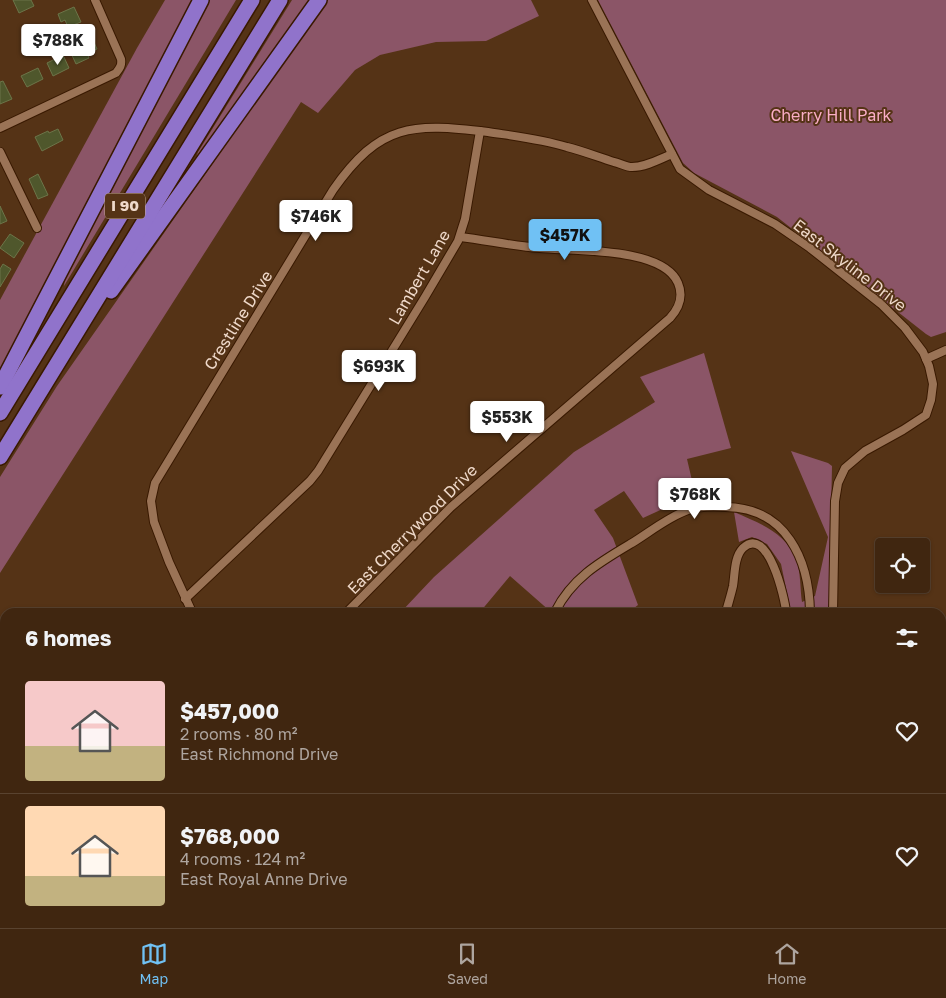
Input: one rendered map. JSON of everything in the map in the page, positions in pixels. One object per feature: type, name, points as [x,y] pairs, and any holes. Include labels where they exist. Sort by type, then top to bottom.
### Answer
[{"type":"highway","name":"I 90","points":[[0,386],[201,0]]},
{"type":"highway","name":"I 90","points":[[0,413],[252,0]]},
{"type":"highway","name":"I 90","points":[[0,456],[280,0]]},
{"type":"highway","points":[[52,370],[128,268],[172,203],[319,0]]},
{"type":"street","points":[[0,128],[116,73],[121,67],[121,59],[95,0]]},
{"type":"street","name":"East Skyline Drive","points":[[592,0],[680,169],[695,181],[775,224],[859,286],[881,304],[905,328],[919,345],[926,359],[933,384],[931,400],[926,415],[865,451],[845,468],[838,483],[835,501],[833,608]]},
{"type":"street","name":"Crestline Drive","points":[[190,608],[169,562],[152,513],[151,501],[155,483],[333,190],[356,160],[373,147],[397,133],[413,128],[431,127],[524,137],[565,146],[632,167],[653,162],[672,154]]},
{"type":"street","name":"Lambert Lane","points":[[185,599],[318,471],[426,297],[460,237],[465,219],[480,131]]},
{"type":"street","points":[[0,152],[37,228]]},
{"type":"street","name":"East Cherrywood Drive","points":[[351,608],[451,507],[670,318],[680,300],[681,292],[677,280],[670,270],[660,264],[638,257],[538,248],[460,237]]},
{"type":"street","points":[[926,359],[946,350]]},
{"type":"street","points":[[558,608],[574,584],[588,570],[602,561],[687,510],[717,506],[735,507],[752,512],[764,517],[784,531],[797,549],[804,569],[809,590],[810,608]]},
{"type":"street","points":[[727,608],[740,553],[752,544],[761,547],[776,570],[785,608]]},
{"type":"green space","points":[[165,0],[195,0],[0,373],[0,300]]},
{"type":"green space","points":[[207,0],[236,0],[64,286],[65,277]]},
{"type":"green space","points":[[292,0],[311,0],[195,162],[198,152]]},
{"type":"green space","points":[[327,0],[531,0],[539,16],[486,41],[436,42],[380,55],[355,70],[318,113],[301,102],[0,573],[0,477],[57,386]]},
{"type":"green space","name":"Cherry Hill Park","points":[[598,0],[946,0],[946,332],[931,337],[926,334],[777,217],[694,173],[683,163]]},
{"type":"green space","points":[[704,353],[731,448],[687,459],[697,502],[667,507],[643,518],[624,491],[594,510],[613,538],[638,605],[634,608],[546,608],[510,576],[483,608],[405,608],[434,577],[574,452],[655,402],[640,377]]},
{"type":"green space","points":[[791,451],[832,466],[829,608],[790,608],[781,564],[767,544],[752,537],[739,542],[734,512],[770,530],[785,542],[798,564],[802,602],[815,596],[828,537]]},
{"type":"building","points":[[13,0],[31,0],[34,6],[19,13]]},
{"type":"building","points":[[74,7],[81,22],[68,27],[65,20],[61,22],[58,14]]},
{"type":"building","points":[[49,25],[55,37],[44,42],[38,30]]},
{"type":"building","points":[[84,39],[85,43],[93,40],[97,49],[87,53],[89,58],[76,64],[70,51],[79,46],[77,42]]},
{"type":"building","points":[[63,55],[69,68],[53,76],[47,63]]},
{"type":"building","points":[[38,68],[43,79],[27,87],[21,76]]},
{"type":"building","points":[[3,81],[12,99],[0,104],[0,82]]},
{"type":"building","points":[[58,129],[63,140],[42,151],[35,137]]},
{"type":"building","points":[[38,174],[48,195],[38,199],[29,179]]},
{"type":"building","points":[[0,206],[7,221],[0,224]]},
{"type":"building","points":[[10,234],[24,243],[14,258],[0,248]]},
{"type":"building","points":[[3,264],[11,269],[0,287],[0,269]]}]
